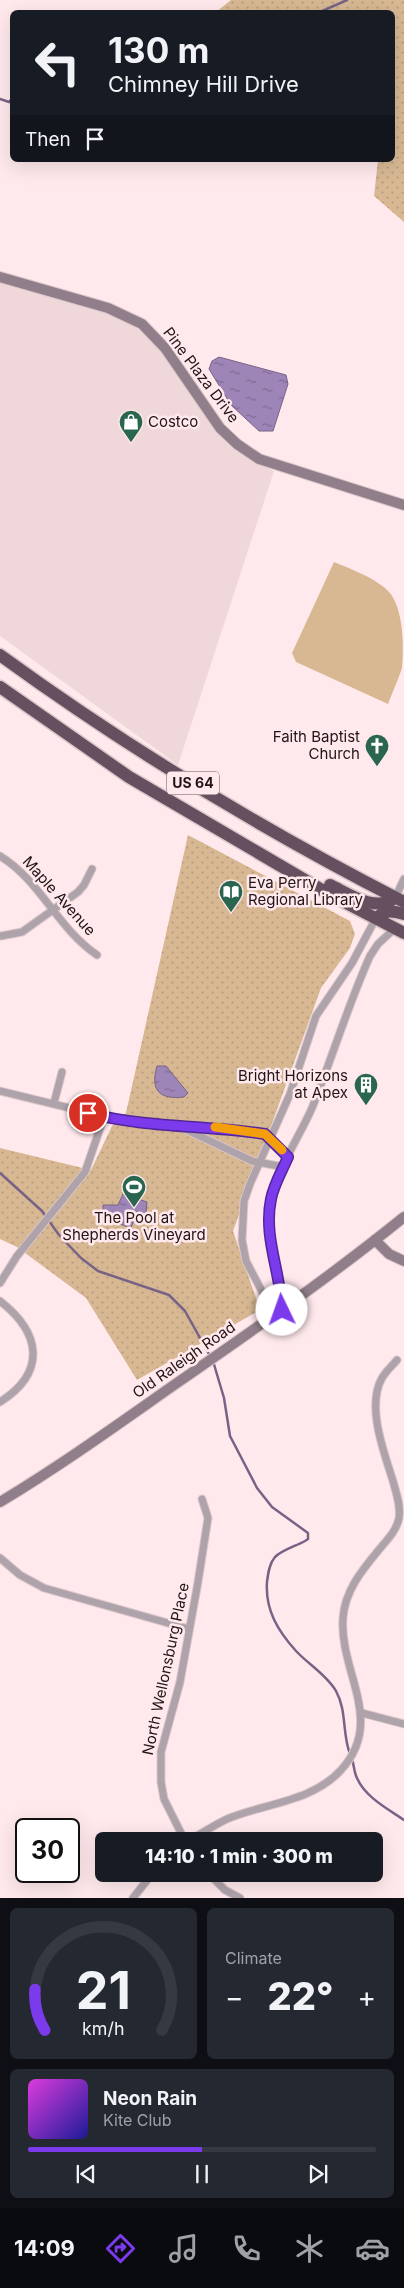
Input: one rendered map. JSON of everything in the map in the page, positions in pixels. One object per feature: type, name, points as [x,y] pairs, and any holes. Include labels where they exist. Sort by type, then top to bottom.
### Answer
[{"type":"highway","name":"US 64","points":[[0,654],[145,754],[286,840],[399,900]]},
{"type":"highway","name":"US 64","points":[[0,687],[129,777],[328,893],[403,932]]},
{"type":"highway","points":[[260,854],[368,902],[384,904],[399,900]]},
{"type":"highway","points":[[376,918],[382,912],[391,910],[404,914]]},
{"type":"street","name":"Pine Plaza Drive","points":[[0,277],[108,308],[142,324],[166,348],[220,428],[237,444],[260,459],[404,505]]},
{"type":"street","name":"Maple Avenue","points":[[0,856],[26,876],[68,931],[97,955]]},
{"type":"street","points":[[1,936],[22,932],[53,911],[78,892],[92,869]]},
{"type":"street","points":[[399,900],[404,879]]},
{"type":"street","points":[[282,1310],[267,1301],[261,1292],[244,1253],[242,1225],[244,1201],[258,1164],[290,1094],[316,1016],[352,963],[376,918]]},
{"type":"street","points":[[282,1310],[281,1286],[270,1240],[269,1212],[275,1186],[311,1110],[370,956],[385,936],[392,931],[403,932]]},
{"type":"street","points":[[54,1104],[62,1072]]},
{"type":"street","points":[[0,1091],[104,1117],[182,1127],[221,1128],[265,1134],[288,1157]]},
{"type":"street","points":[[0,1283],[17,1256],[85,1172],[104,1117]]},
{"type":"street","points":[[182,1127],[258,1164],[284,1167]]},
{"type":"street","name":"Old Raleigh Road","points":[[0,1502],[46,1474],[282,1310],[404,1217]]},
{"type":"street","points":[[375,1240],[389,1254],[404,1261]]},
{"type":"street","points":[[0,1301],[24,1323],[32,1341],[32,1361],[25,1378],[19,1388],[0,1402]]},
{"type":"street","points":[[203,1832],[227,1819],[300,1796],[324,1785],[342,1769],[353,1751],[360,1729],[362,1713],[345,1642],[344,1611],[355,1580],[392,1534],[399,1520],[399,1501],[379,1434],[376,1411],[379,1384],[383,1376],[397,1360]]},
{"type":"street","name":"North Wellonsburg Place","points":[[181,1832],[166,1806],[160,1768],[162,1743],[180,1682],[208,1518],[202,1499]]},
{"type":"street","points":[[0,1558],[20,1575],[44,1588],[190,1629]]},
{"type":"street","points":[[362,1713],[404,1724]]},
{"type":"street","points":[[133,1898],[146,1882]]},
{"type":"street","points":[[217,1882],[225,1890],[240,1898]]},
{"type":"shaded area","points":[[231,0],[404,0],[404,222],[374,196],[378,162],[395,162],[395,10],[218,10]]},
{"type":"shaded area","points":[[0,281],[122,318],[143,333],[162,352],[212,426],[224,438],[254,461],[274,471],[178,765],[0,636]]},
{"type":"shaded area","points":[[334,562],[360,573],[385,588],[396,604],[403,637],[402,668],[388,704],[296,662],[292,653]]},
{"type":"shaded area","points":[[188,835],[350,921],[355,934],[350,948],[321,988],[233,1231],[260,1310],[137,1380],[86,1298],[17,1247],[0,1239],[0,1148],[91,1170],[112,1126],[126,1113]]},
{"type":"water","points":[[219,357],[286,375],[288,384],[273,431],[259,431],[231,405],[209,369],[212,361]]},
{"type":"water","points":[[157,1066],[166,1066],[188,1093],[184,1097],[168,1097],[158,1092],[155,1081]]},
{"type":"water","points":[[123,1194],[147,1202],[146,1213],[136,1214],[131,1228],[103,1218],[103,1205],[118,1205]]},
{"type":"waterway","points":[[324,10],[347,0]]},
{"type":"waterway","points":[[0,99],[10,101]]},
{"type":"waterway","points":[[0,1173],[42,1211],[59,1235],[81,1258],[98,1271],[169,1295],[185,1311],[210,1356]]},
{"type":"waterway","points":[[213,1361],[224,1398],[230,1436],[257,1488],[272,1507],[308,1533],[308,1539],[281,1552],[273,1560],[267,1582],[268,1602],[274,1620],[284,1636],[296,1651],[328,1680],[336,1691],[342,1706],[350,1754]]},
{"type":"waterway","points":[[352,1759],[356,1776],[365,1791],[377,1802],[404,1820]]},
{"type":"slow traffic","points":[[215,1127],[265,1134],[282,1150]]},
{"type":"place","name":"Costco","points":[[131,443]]},
{"type":"place","name":"Faith Baptist Church","points":[[377,767]]},
{"type":"place","name":"Eva Perry Regional Library","points":[[231,913]]},
{"type":"place","name":"Bright Horizons at Apex","points":[[366,1106]]},
{"type":"place","name":"The Pool at Shepherds Vineyard","points":[[134,1208]]},
{"type":"route","points":[[88,1113],[123,1121],[182,1127],[221,1128],[265,1134],[270,1138],[288,1157],[275,1186],[269,1212],[270,1240],[281,1286],[282,1310]]}]
